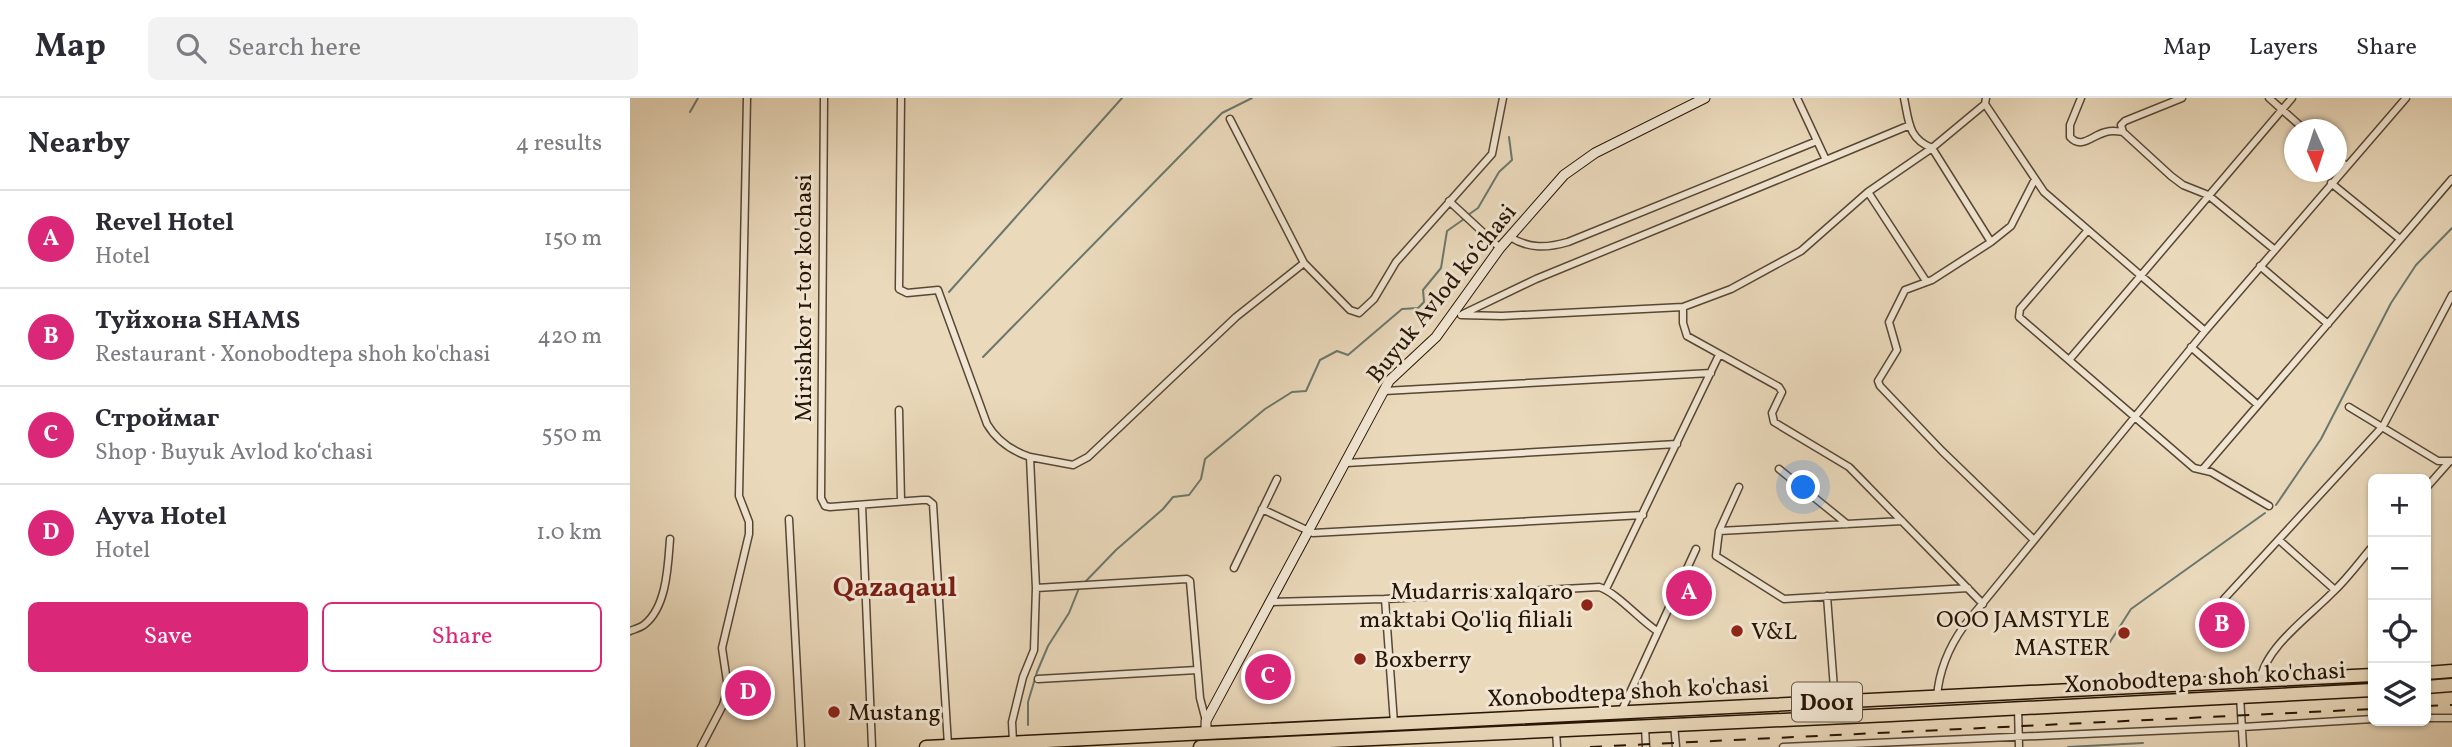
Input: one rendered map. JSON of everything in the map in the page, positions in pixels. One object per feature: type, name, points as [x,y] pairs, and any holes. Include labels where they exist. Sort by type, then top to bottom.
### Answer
[{"type":"highway","points":[[2431,673],[2452,671]]},
{"type":"highway","name":"Xonobodtepa shoh ko'chasi","points":[[926,747],[1013,743],[1206,727],[1394,723],[2368,675]]},
{"type":"highway","points":[[2180,684],[2181,699]]},
{"type":"highway","points":[[2431,687],[2452,685]]},
{"type":"highway","name":"Xonobodtepa shoh ko'chasi","points":[[1200,747],[2368,690]]},
{"type":"highway","points":[[1489,718],[1489,733]]},
{"type":"highway","points":[[1206,727],[1207,747]]},
{"type":"street","points":[[701,747],[723,705],[728,688],[722,648],[749,534],[749,522],[739,496],[747,98]]},
{"type":"street","name":"Mirishkor 1-tor ko'chasi","points":[[824,98],[821,498],[825,506],[830,507],[862,505]]},
{"type":"street","points":[[901,98],[899,289],[906,293],[938,290],[987,424],[995,436],[1006,445],[1030,457],[1073,465],[1088,457],[1236,317],[1304,263]]},
{"type":"street","points":[[1230,119],[1304,263],[1350,310],[1359,313],[1374,299],[1396,262],[1492,154],[1503,98]]},
{"type":"street","name":"Buyuk Avlod koʻchasi","points":[[1206,727],[1269,602],[1389,381],[1456,316],[1500,248],[1556,183],[1584,159],[1705,98]]},
{"type":"street","points":[[1797,98],[1826,160]]},
{"type":"street","points":[[1904,98],[1910,125],[1919,143],[1932,148],[1991,243]]},
{"type":"street","points":[[2081,98],[2070,124],[2070,137],[2073,141],[2081,143],[2111,131],[2123,132]]},
{"type":"street","points":[[2182,98],[2125,121],[2121,125],[2123,132],[2171,176],[2183,185],[2208,195],[2274,250]]},
{"type":"street","points":[[2269,98],[2293,119]]},
{"type":"street","points":[[2069,360],[2292,98]]},
{"type":"street","points":[[2347,165],[2406,98]]},
{"type":"street","points":[[1456,316],[1683,307],[1731,289],[1801,251],[1868,192],[1932,148],[1985,101],[2044,192],[2204,331]]},
{"type":"street","points":[[1456,316],[1536,279],[1910,125]]},
{"type":"street","points":[[1510,237],[1518,243],[1533,247],[1568,242],[1816,141]]},
{"type":"street","points":[[2034,540],[1942,451],[1880,386],[1880,376],[1897,350],[1889,322],[1905,290],[1932,280],[2009,229],[2035,179]]},
{"type":"street","points":[[2203,469],[2452,179]]},
{"type":"street","points":[[1937,696],[1938,682],[1952,643],[2204,331],[2331,183],[2400,239]]},
{"type":"street","points":[[1868,192],[1926,281]]},
{"type":"street","points":[[1449,201],[1500,248]]},
{"type":"street","points":[[2088,230],[2018,312],[2019,317],[2194,468],[2211,472],[2269,506]]},
{"type":"street","points":[[2260,266],[2328,324]]},
{"type":"street","points":[[2224,599],[2383,426],[2452,295]]},
{"type":"street","points":[[1683,307],[1683,323],[1687,336],[1779,387],[1782,392],[1772,413],[1774,422],[1849,467],[1983,604]]},
{"type":"street","points":[[2191,347],[2258,405]]},
{"type":"street","points":[[1606,589],[1719,355]]},
{"type":"street","points":[[1384,391],[1711,373]]},
{"type":"street","points":[[2349,407],[2438,461],[2452,459]]},
{"type":"street","points":[[899,410],[901,502]]},
{"type":"street","points":[[1346,463],[1677,444]]},
{"type":"street","points":[[1013,743],[1012,722],[1023,677],[1034,650],[1036,588],[1030,457]]},
{"type":"street","points":[[2431,482],[2452,459]]},
{"type":"street","points":[[1779,469],[1847,524]]},
{"type":"street","points":[[1234,568],[1277,479]]},
{"type":"street","points":[[1739,487],[1719,531],[1717,556],[1784,599],[1968,588]]},
{"type":"street","points":[[872,747],[862,505],[928,500],[934,508],[948,746]]},
{"type":"street","points":[[1262,509],[1313,533],[1643,515]]},
{"type":"street","points":[[789,519],[801,747]]},
{"type":"street","points":[[1719,531],[1902,521]]},
{"type":"street","points":[[630,631],[645,624],[665,589],[670,539]]},
{"type":"street","points":[[2279,540],[2335,590]]},
{"type":"street","points":[[1620,712],[1696,549]]},
{"type":"street","points":[[2260,681],[2264,664],[2274,650],[2335,590],[2368,552]]},
{"type":"street","points":[[1036,588],[1184,579],[1190,582],[1200,698],[1206,727]]},
{"type":"street","points":[[1269,602],[1385,599],[1599,587],[1606,589],[1657,631]]},
{"type":"street","points":[[1827,596],[1835,702]]},
{"type":"street","points":[[1385,599],[1394,723]]},
{"type":"street","points":[[1038,679],[1197,670]]},
{"type":"street","points":[[2240,696],[2243,747]]},
{"type":"street","points":[[2018,707],[2019,747]]},
{"type":"street","points":[[2431,718],[2452,718]]},
{"type":"street","points":[[1783,747],[2368,719]]},
{"type":"street","points":[[1674,724],[1676,747]]},
{"type":"street","points":[[1645,726],[1646,747]]},
{"type":"street","points":[[1556,729],[1557,747]]},
{"type":"waterway","points":[[690,112],[698,98]]},
{"type":"waterway","points":[[949,292],[1122,98]]},
{"type":"waterway","points":[[983,357],[1222,113],[1252,98]]},
{"type":"waterway","points":[[1468,215],[1478,208],[1499,172],[1512,160],[1509,137]]},
{"type":"waterway","points":[[1086,581],[1173,497],[1189,495],[1201,479],[1205,459],[1265,409],[1292,392],[1306,391],[1320,360],[1337,351],[1348,355],[1402,309],[1418,308],[1424,302],[1423,290],[1441,268],[1447,231],[1464,219]]},
{"type":"waterway","points":[[2276,505],[2321,439],[2391,303],[2416,265],[2452,228]]},
{"type":"waterway","points":[[2101,656],[2131,609],[2265,513]]},
{"type":"waterway","points":[[1028,725],[1028,702],[1037,672],[1048,646],[1069,613],[1079,588]]},
{"type":"waterway","points":[[2068,747],[2143,743]]},
{"type":"railway","points":[[2431,706],[2452,705]]},
{"type":"railway","points":[[1590,747],[2368,709]]},
{"type":"place","name":"Revel Hotel","points":[[1689,593]]},
{"type":"place","name":"Mudarris xalqaro maktabi Qo'liq filiali","points":[[1587,605]]},
{"type":"place","name":"Туйхона SHAMS","points":[[2222,625]]},
{"type":"place","name":"V&L","points":[[1737,631]]},
{"type":"place","name":"OOO JAMSTYLE MASTER","points":[[2124,633]]},
{"type":"place","name":"Boxberry","points":[[1360,659]]},
{"type":"place","name":"Строймаг","points":[[1268,677]]},
{"type":"place","name":"Ayva Hotel","points":[[748,693]]},
{"type":"place","name":"Mustang","points":[[834,712]]},
{"type":"district","name":"Qazaqaul","points":[[895,586]]}]
